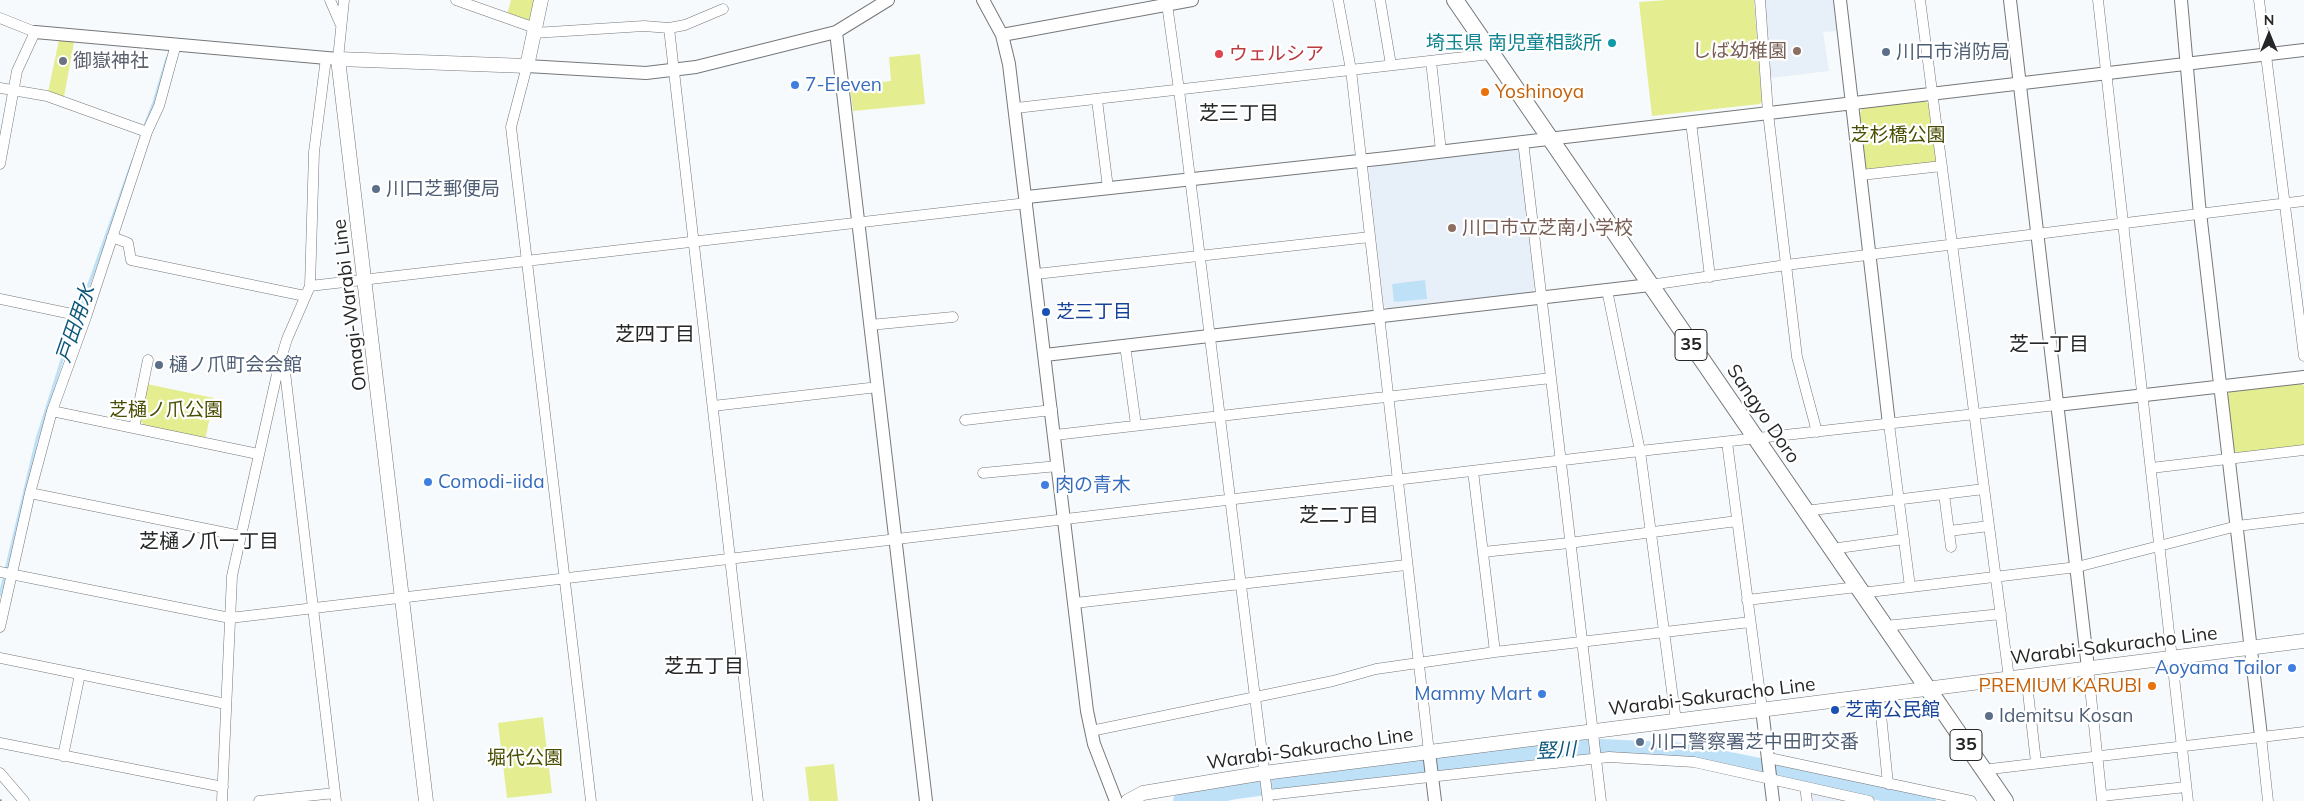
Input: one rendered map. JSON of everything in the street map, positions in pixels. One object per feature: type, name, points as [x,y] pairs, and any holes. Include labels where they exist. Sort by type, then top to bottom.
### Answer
[{"type":"main road","points":[[332,58],[527,66],[541,0]]},
{"type":"main road","name":"Sangyo Doro","points":[[1454,0],[2004,801]]},
{"type":"main road","name":"Omagi-Warabi Line","points":[[332,58],[365,279],[426,801]]},
{"type":"main road","name":"Warabi-Sakuracho Line","points":[[1128,801],[1143,792],[1429,754],[1593,735],[1762,709],[2304,641]]},
{"type":"street","points":[[330,0],[340,24]]},
{"type":"street","points":[[222,801],[232,576],[278,365],[307,291],[314,152],[344,0]]},
{"type":"street","points":[[456,0],[535,30],[644,26],[669,28],[685,25],[723,8]]},
{"type":"street","points":[[591,801],[511,127],[527,66],[608,72],[646,73],[674,70],[836,32],[888,0]]},
{"type":"street","points":[[983,0],[1002,35],[1009,64],[1016,108],[1074,604],[1091,731],[1116,801]]},
{"type":"street","points":[[1002,35],[1166,2],[1192,0]]},
{"type":"street","points":[[1338,0],[1351,70],[1406,565],[1435,801]]},
{"type":"street","points":[[1380,0],[1391,65]]},
{"type":"street","points":[[1760,0],[1768,113],[1798,357],[1817,432]]},
{"type":"street","points":[[1840,0],[1889,424],[1910,587]]},
{"type":"street","points":[[1920,0],[2009,678]]},
{"type":"street","points":[[2010,0],[2077,567],[2102,798],[2186,787]]},
{"type":"street","points":[[2098,0],[2188,801]]},
{"type":"street","points":[[2181,0],[2201,214],[2268,801]]},
{"type":"street","points":[[2259,0],[2285,204],[2300,284],[2304,356]]},
{"type":"street","points":[[1166,2],[1191,179],[1268,796],[1432,773],[1595,756],[1694,762],[1771,777],[1805,787],[1869,801]]},
{"type":"street","points":[[0,18],[35,32],[332,58]]},
{"type":"street","points":[[669,28],[758,801]]},
{"type":"street","points":[[0,164],[12,89],[17,71],[35,32]]},
{"type":"street","points":[[836,32],[926,801]]},
{"type":"street","points":[[0,627],[5,573],[52,411],[86,317],[147,132],[158,106],[176,44]]},
{"type":"street","points":[[112,237],[128,243],[131,260],[307,291],[365,279],[858,222],[1108,188],[2304,50]]},
{"type":"street","points":[[1016,108],[1491,54]]},
{"type":"street","points":[[1431,61],[1441,151]]},
{"type":"street","points":[[0,88],[59,100],[147,132]]},
{"type":"street","points":[[1097,100],[1108,188]]},
{"type":"street","points":[[1690,122],[1710,277]]},
{"type":"street","points":[[1523,141],[1600,801]]},
{"type":"street","points":[[1861,175],[1942,166]]},
{"type":"street","points":[[1045,355],[1650,285],[1786,265],[2304,201]]},
{"type":"street","points":[[1036,274],[1370,237]]},
{"type":"street","points":[[1607,290],[1640,451],[1676,721]]},
{"type":"street","points":[[0,299],[86,317]]},
{"type":"street","points":[[870,325],[952,317]]},
{"type":"street","points":[[1126,345],[1136,425]]},
{"type":"street","points":[[134,428],[148,360]]},
{"type":"street","points":[[259,801],[335,797],[285,372],[278,365]]},
{"type":"street","points":[[1055,435],[1551,378]]},
{"type":"street","points":[[5,573],[230,618],[1640,451],[2304,378]]},
{"type":"street","points":[[713,406],[878,387]]},
{"type":"street","points":[[965,420],[1052,410]]},
{"type":"street","points":[[52,411],[258,454]]},
{"type":"street","points":[[1727,442],[1774,801]]},
{"type":"street","points":[[2151,468],[2304,450]]},
{"type":"street","points":[[983,473],[1058,466]]},
{"type":"street","points":[[1473,471],[1495,652]]},
{"type":"street","points":[[1805,511],[1984,488]]},
{"type":"street","points":[[30,492],[241,536]]},
{"type":"street","points":[[1944,494],[1951,547]]},
{"type":"street","points":[[1747,600],[1910,587],[2077,567],[2237,526],[2304,518]]},
{"type":"street","points":[[1483,552],[1570,543],[1737,521]]},
{"type":"street","points":[[1949,531],[1989,526]]},
{"type":"street","points":[[1831,549],[1904,539]]},
{"type":"street","points":[[1074,604],[1406,565]]},
{"type":"street","points":[[1885,626],[2001,614]]},
{"type":"street","points":[[1091,731],[1333,681],[1376,669],[1580,641],[1750,622]]},
{"type":"street","points":[[0,658],[226,704]]},
{"type":"street","points":[[63,756],[80,674]]},
{"type":"street","points":[[2026,676],[2036,762]]},
{"type":"street","points":[[1879,695],[1888,784]]},
{"type":"street","points":[[1982,770],[2036,762],[2304,732]]},
{"type":"street","points":[[0,743],[223,787]]},
{"type":"street","points":[[1769,760],[1971,801]]},
{"type":"street","points":[[0,773],[24,801]]},
{"type":"street","points":[[1805,787],[1807,801]]},
{"type":"shaded area","name":"しば幼稚園","points":[[1763,0],[1833,0],[1837,31],[1823,32],[1829,71],[1770,78]]},
{"type":"shaded area","name":"川口市立芝南小学校","points":[[1514,148],[1520,152],[1536,287],[1532,293],[1389,309],[1383,305],[1368,169],[1375,164]]},
{"type":"shaded area","points":[[1811,793],[1853,801],[1809,801]]},
{"type":"green space","points":[[511,0],[535,0],[531,23],[507,15]]},
{"type":"green space","points":[[1667,0],[1754,0],[1762,101],[1760,104],[1652,116],[1639,2]]},
{"type":"green space","points":[[59,40],[74,42],[64,97],[48,92]]},
{"type":"green space","points":[[920,54],[925,104],[853,111],[850,85],[891,81],[889,57]]},
{"type":"green space","name":"芝杉橋公園","points":[[1923,100],[1929,104],[1937,158],[1934,163],[1869,170],[1866,168],[1860,113],[1864,106]]},
{"type":"green space","points":[[2301,383],[2304,386],[2304,447],[2239,454],[2234,450],[2227,396],[2231,390]]},
{"type":"green space","name":"芝樋ノ爪公園","points":[[147,384],[214,398],[205,440],[145,427],[140,420]]},
{"type":"green space","name":"堀代公園","points":[[543,717],[552,793],[507,798],[498,723]]},
{"type":"green space","points":[[834,764],[838,801],[809,801],[805,767]]},
{"type":"water","points":[[1425,280],[1427,299],[1394,302],[1392,284]]},
{"type":"waterway","name":"戸田用水","points":[[144,128],[167,58]]},
{"type":"waterway","name":"戸田用水","points":[[0,595],[37,439],[61,363],[133,160]]},
{"type":"waterway","name":"竪川","points":[[1182,801],[1236,790],[1465,759],[1539,751],[1602,748],[1686,752],[1927,801]]},
{"type":"place","name":"埼玉県 南児童相談所","points":[[1612,43]]},
{"type":"place","name":"しば幼稚園","points":[[1797,51]]},
{"type":"place","name":"川口市消防局","points":[[1886,52]]},
{"type":"place","name":"ウェルシア","points":[[1219,54]]},
{"type":"place","name":"御嶽神社","points":[[63,61]]},
{"type":"place","name":"7-Eleven","points":[[795,85]]},
{"type":"place","name":"Yoshinoya","points":[[1485,92]]},
{"type":"place","name":"川口芝郵便局","points":[[376,189]]},
{"type":"place","name":"川口市立芝南小学校","points":[[1452,228]]},
{"type":"place","name":"芝三丁目","points":[[1046,312]]},
{"type":"place","name":"樋ノ爪町会会館","points":[[159,365]]},
{"type":"place","name":"Comodi-iida","points":[[428,482]]},
{"type":"place","name":"肉の青木","points":[[1045,485]]},
{"type":"place","name":"Aoyama Tailor","points":[[2292,668]]},
{"type":"place","name":"PREMIUM KARUBI","points":[[2152,686]]},
{"type":"place","name":"Mammy Mart","points":[[1542,694]]},
{"type":"place","name":"芝南公民館","points":[[1835,710]]},
{"type":"place","name":"Idemitsu Kosan","points":[[1989,716]]},
{"type":"place","name":"川口警察署芝中田町交番","points":[[1640,742]]},
{"type":"district","name":"芝三丁目","points":[[1239,114]]},
{"type":"district","name":"芝四丁目","points":[[655,335]]},
{"type":"district","name":"芝一丁目","points":[[2049,345]]},
{"type":"district","name":"芝二丁目","points":[[1339,516]]},
{"type":"district","name":"芝樋ノ爪一丁目","points":[[209,542]]},
{"type":"district","name":"芝五丁目","points":[[704,667]]}]
